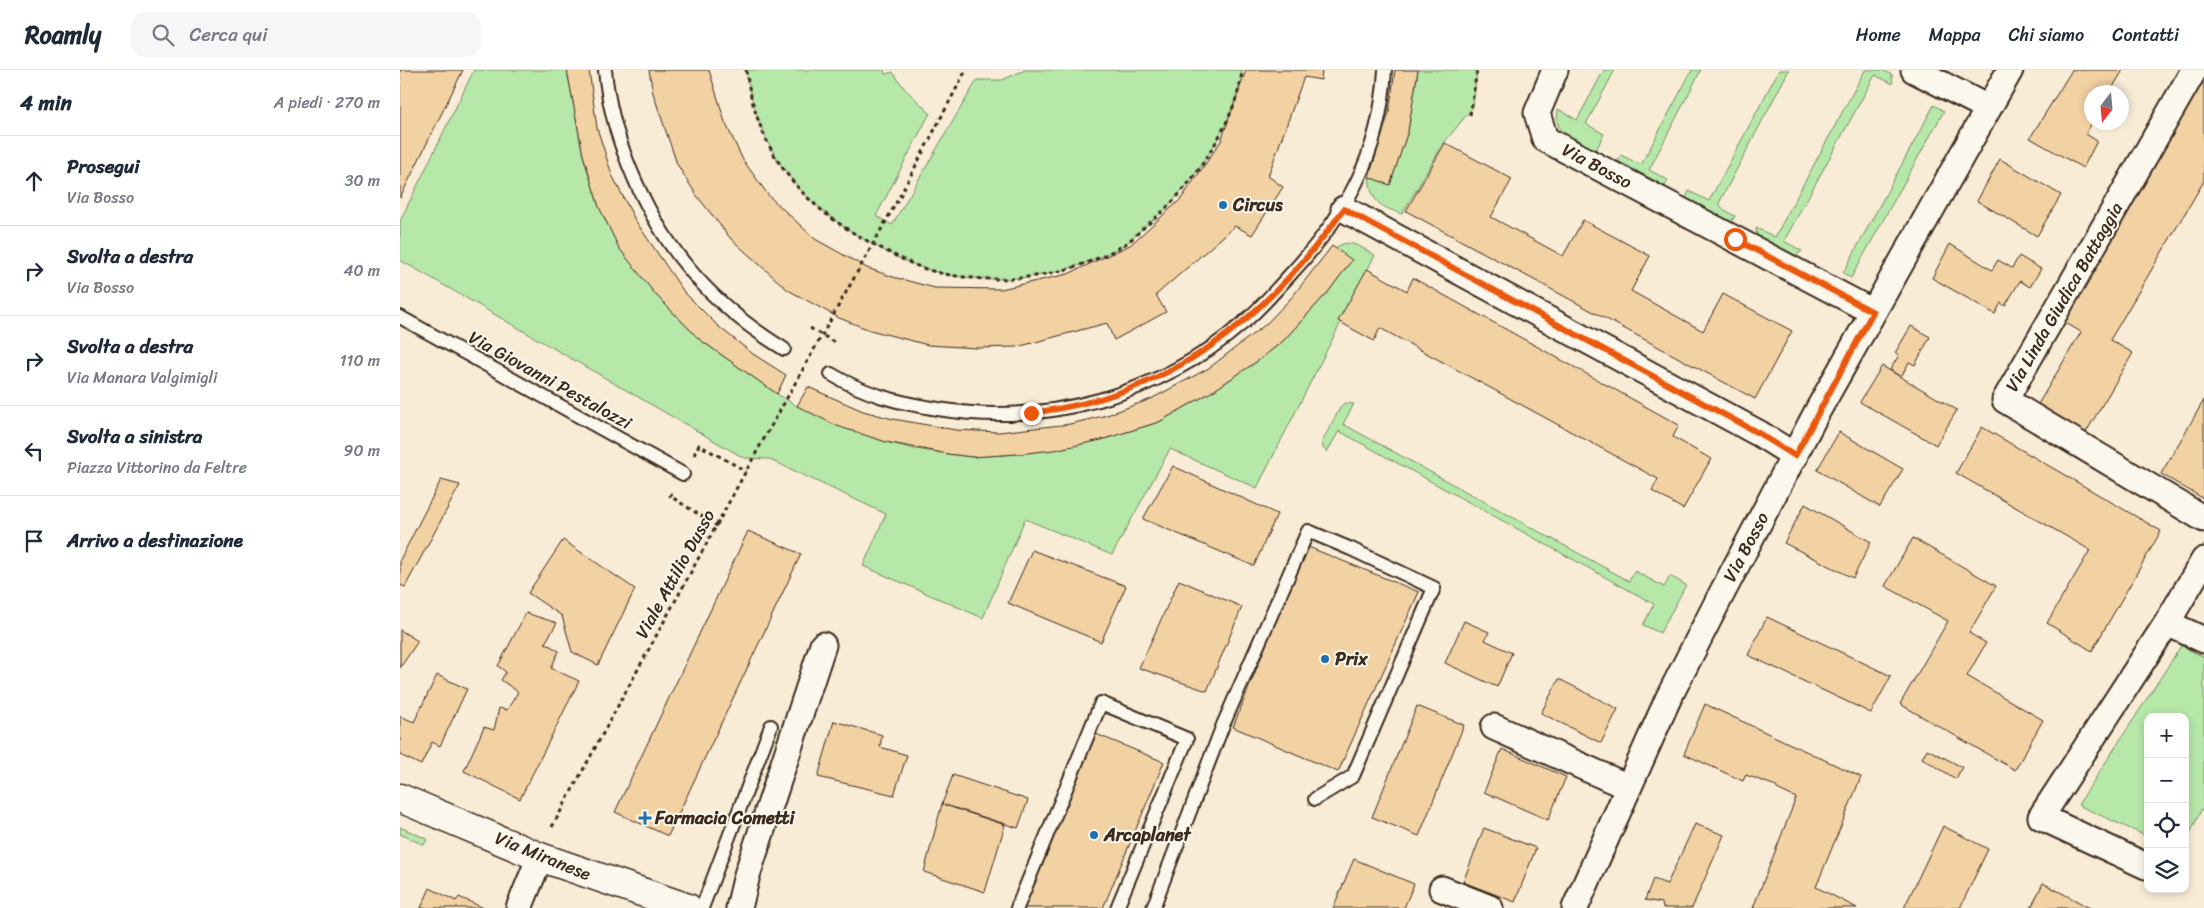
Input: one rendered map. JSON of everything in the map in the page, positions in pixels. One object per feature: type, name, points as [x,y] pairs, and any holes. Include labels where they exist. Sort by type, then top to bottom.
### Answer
[{"type":"street","name":"Via Bosso","points":[[1555,70],[1537,113],[1545,139],[1873,312]]},
{"type":"street","points":[[1914,70],[1988,108]]},
{"type":"street","name":"Via Bosso","points":[[1575,908],[1687,660],[1873,312],[2010,70]]},
{"type":"street","name":"Via Linda Giudica Battaggia","points":[[2194,70],[2005,400],[2204,518]]},
{"type":"street","points":[[1344,209],[1760,434],[1795,456]]},
{"type":"street","points":[[2144,865],[2041,817],[2167,623],[2204,560]]},
{"type":"street","points":[[2167,623],[2204,640]]},
{"type":"street","points":[[740,908],[747,875],[823,645]]},
{"type":"street","points":[[1494,727],[1628,787]]},
{"type":"street","name":"Via Miranese","points":[[400,798],[540,856],[688,908]]},
{"type":"street","points":[[519,908],[540,856]]},
{"type":"street","points":[[1442,889],[1490,908]]},
{"type":"lane","points":[[605,70],[607,90],[622,148],[643,201],[660,232],[681,262],[708,291],[752,329],[784,349]]},
{"type":"lane","points":[[831,374],[845,383],[890,400],[950,411],[986,414],[1031,413],[1093,402],[1131,389],[1191,361],[1243,323],[1307,256],[1344,209],[1361,175],[1372,140],[1383,102],[1385,70]]},
{"type":"lane","name":"Via Giovanni Pestalozzi","points":[[400,317],[683,474]]},
{"type":"lane","points":[[1154,908],[1207,763],[1252,656],[1308,532],[1352,549],[1434,588],[1353,776],[1315,800]]},
{"type":"lane","points":[[1017,908],[1101,703],[1187,739],[1117,908]]},
{"type":"lane","points":[[702,908],[771,726]]},
{"type":"path","points":[[746,70],[753,107],[762,130],[789,179],[813,206],[838,225],[872,244],[906,261],[935,272],[976,279],[1010,280],[1052,273],[1122,246],[1164,212],[1183,192],[1211,152],[1228,117],[1242,70]]},
{"type":"path","name":"Viale Attilio Dusso","points":[[552,827],[966,70]]},
{"type":"path","points":[[1470,115],[1477,70]]},
{"type":"path","points":[[810,328],[836,342]]},
{"type":"green space","points":[[474,70],[567,70],[583,156],[599,207],[655,294],[699,339],[797,406],[886,442],[915,449],[972,457],[1018,454],[1101,440],[1159,422],[1213,391],[1259,360],[1283,341],[1329,291],[1351,260],[1335,249],[1340,245],[1350,243],[1375,255],[1257,488],[1170,449],[1112,555],[1025,519],[983,618],[863,566],[886,514],[769,459],[744,458],[400,260],[400,221]]},
{"type":"green space","points":[[746,70],[884,70],[885,74],[893,72],[904,88],[930,113],[876,216],[892,225],[977,80],[1002,80],[1025,70],[1242,70],[1237,96],[1232,109],[1213,147],[1199,169],[1173,201],[1127,242],[1100,257],[1078,266],[1055,272],[1031,277],[983,279],[959,277],[918,266],[867,241],[842,226],[821,209],[785,171],[771,149],[760,125]]},
{"type":"green space","points":[[1418,70],[1477,70],[1473,107],[1443,144],[1402,214],[1382,206],[1378,202],[1372,193],[1369,177],[1390,185],[1408,131]]},
{"type":"green space","points":[[1604,70],[1615,70],[1586,124],[1604,134],[1596,150],[1560,130],[1557,121],[1558,109],[1577,120]]},
{"type":"green space","points":[[1692,70],[1701,70],[1649,170],[1668,180],[1665,186],[1618,161],[1621,155],[1641,165]]},
{"type":"green space","points":[[1779,70],[1789,70],[1719,203],[1723,209],[1735,216],[1731,222],[1686,198],[1689,191],[1709,201]]},
{"type":"green space","points":[[1865,70],[1883,70],[1892,75],[1893,84],[1875,75],[1784,241],[1802,251],[1796,255],[1791,255],[1757,237],[1756,228],[1775,237]]},
{"type":"green space","points":[[1934,105],[1944,111],[1851,278],[1843,273]]},
{"type":"green space","points":[[1345,403],[1354,404],[1343,424],[1629,581],[1635,571],[1664,587],[1670,576],[1686,585],[1660,633],[1643,625],[1654,604],[1339,431],[1327,452],[1323,448],[1322,442],[1341,406]]},
{"type":"green space","points":[[2181,646],[2204,657],[2204,804],[2189,836],[2189,713],[2144,713],[2144,835],[2078,805]]},
{"type":"green space","points":[[400,827],[427,839],[424,845],[400,834]]},
{"type":"building","points":[[400,70],[463,70],[400,198]]},
{"type":"building","points":[[567,70],[589,70],[597,128],[612,175],[635,220],[684,292],[718,326],[753,354],[786,375],[777,394],[699,339],[655,294],[619,248],[599,207],[583,155]]},
{"type":"building","name":"Circus","points":[[649,70],[709,70],[725,122],[743,160],[769,196],[815,239],[867,268],[893,277],[935,288],[1001,289],[1068,274],[1130,245],[1181,199],[1221,141],[1246,70],[1322,70],[1321,80],[1304,77],[1268,176],[1283,187],[1252,235],[1235,226],[1156,295],[1166,312],[1114,340],[1107,323],[1017,347],[976,348],[928,345],[870,330],[839,318],[788,290],[731,239],[697,196],[677,164],[653,93]]},
{"type":"building","points":[[1395,70],[1418,70],[1408,131],[1390,185],[1369,177],[1389,112]]},
{"type":"building","points":[[2072,70],[2123,70],[2114,85],[2084,85],[2084,130],[2088,130],[2086,134],[2097,141],[2083,168],[2030,138]]},
{"type":"building","points":[[2199,81],[2204,84],[2204,181],[2110,340],[2133,353],[2085,434],[2037,406],[2081,332],[2059,319]]},
{"type":"building","points":[[1445,143],[1512,179],[1491,217],[1563,256],[1583,220],[1650,256],[1631,291],[1703,331],[1723,294],[1792,331],[1755,399],[1406,211]]},
{"type":"building","points":[[2000,159],[2061,195],[2037,236],[1977,201]]},
{"type":"building","points":[[1950,244],[1992,270],[1998,260],[2012,268],[2019,256],[2041,269],[2030,287],[2020,281],[2005,306],[2001,303],[1995,314],[1932,278]]},
{"type":"building","points":[[1332,246],[1352,260],[1329,291],[1283,341],[1259,360],[1213,391],[1159,422],[1101,440],[1054,450],[972,457],[886,442],[837,426],[797,406],[808,387],[863,411],[893,419],[956,430],[999,432],[1070,424],[1107,415],[1151,399],[1209,368],[1266,324],[1292,297]]},
{"type":"building","points":[[1367,269],[1407,291],[1413,278],[1679,425],[1673,437],[1711,459],[1683,509],[1652,491],[1658,479],[1380,328],[1374,341],[1338,321]]},
{"type":"building","points":[[1911,326],[1930,337],[1915,365],[1909,362],[1901,377],[1890,370],[1899,355],[1895,353]]},
{"type":"building","points":[[1882,366],[1957,410],[1936,445],[1860,402]]},
{"type":"building","points":[[2204,400],[2204,499],[2161,474]]},
{"type":"building","points":[[1982,427],[2161,531],[2092,651],[2047,623],[2090,550],[1956,473]]},
{"type":"building","points":[[1839,432],[1903,469],[1880,507],[1817,470]]},
{"type":"building","points":[[1173,466],[1277,514],[1254,566],[1143,519]]},
{"type":"building","points":[[441,480],[460,485],[405,587],[400,585],[400,560]]},
{"type":"building","points":[[1805,504],[1871,542],[1853,578],[1784,543]]},
{"type":"building","points":[[748,531],[801,554],[668,836],[615,812]]},
{"type":"building","points":[[1913,538],[1996,586],[1969,633],[1986,643],[1967,676],[2043,720],[2015,770],[1900,704],[1948,621],[1885,586]]},
{"type":"building","points":[[563,540],[635,589],[598,665],[572,652],[562,616],[528,593]]},
{"type":"building","name":"Prix","points":[[1306,546],[1419,592],[1338,772],[1233,727]]},
{"type":"building","points":[[1032,550],[1126,586],[1101,642],[1008,603]]},
{"type":"building","points":[[1179,580],[1242,607],[1207,691],[1139,668]]},
{"type":"building","points":[[526,613],[557,623],[545,643],[559,651],[551,668],[579,681],[520,799],[464,771],[484,727],[494,730],[499,708],[507,710],[518,692],[501,680],[506,672],[498,666]]},
{"type":"building","points":[[1767,617],[1891,676],[1871,713],[1748,655]]},
{"type":"building","points":[[1464,621],[1489,632],[1485,640],[1512,653],[1497,687],[1445,663]]},
{"type":"building","points":[[400,630],[418,641],[400,668]]},
{"type":"building","points":[[437,675],[467,689],[440,746],[432,742],[421,765],[400,755],[400,716],[414,722]]},
{"type":"building","points":[[1559,679],[1618,709],[1601,743],[1541,713]]},
{"type":"building","points":[[1705,704],[1861,777],[1816,887],[1857,908],[1753,908],[1796,798],[1777,789],[1776,786],[1746,775],[1743,781],[1684,754]]},
{"type":"building","points":[[1417,706],[1464,725],[1419,836],[1372,817]]},
{"type":"building","points":[[834,721],[882,735],[880,747],[907,755],[894,795],[818,777]]},
{"type":"building","name":"Arcaplanet","points":[[1096,734],[1164,762],[1103,908],[1024,908]]},
{"type":"building","points":[[1502,749],[1566,777],[1548,820],[1484,792]]},
{"type":"building","points":[[1927,749],[1962,767],[1956,779],[1922,758]]},
{"type":"building","points":[[953,775],[1028,800],[1018,828],[942,804]]},
{"type":"building","points":[[942,804],[1005,825],[985,892],[924,872]]},
{"type":"building","points":[[1695,824],[1724,835],[1692,908],[1663,908],[1662,903],[1645,900],[1653,879],[1667,884]]},
{"type":"building","points":[[1943,826],[1988,849],[1960,908],[1904,908]]},
{"type":"building","points":[[1484,828],[1536,848],[1515,902],[1463,882]]},
{"type":"building","points":[[1354,859],[1414,884],[1404,908],[1333,908]]},
{"type":"building","points":[[2043,883],[2090,908],[2031,908]]},
{"type":"building","points":[[430,888],[456,901],[459,897],[484,908],[421,908]]},
{"type":"place","name":"Circus","points":[[1223,205]]},
{"type":"place","name":"Prix","points":[[1325,659]]},
{"type":"place","name":"Farmacia Cometti","points":[[645,818]]},
{"type":"place","name":"Arcaplanet","points":[[1094,835]]},
{"type":"route","points":[[1031,413],[1093,402],[1131,389],[1191,361],[1243,323],[1266,301],[1307,256],[1344,209],[1760,434],[1795,456],[1818,410],[1873,312],[1735,239]]}]
